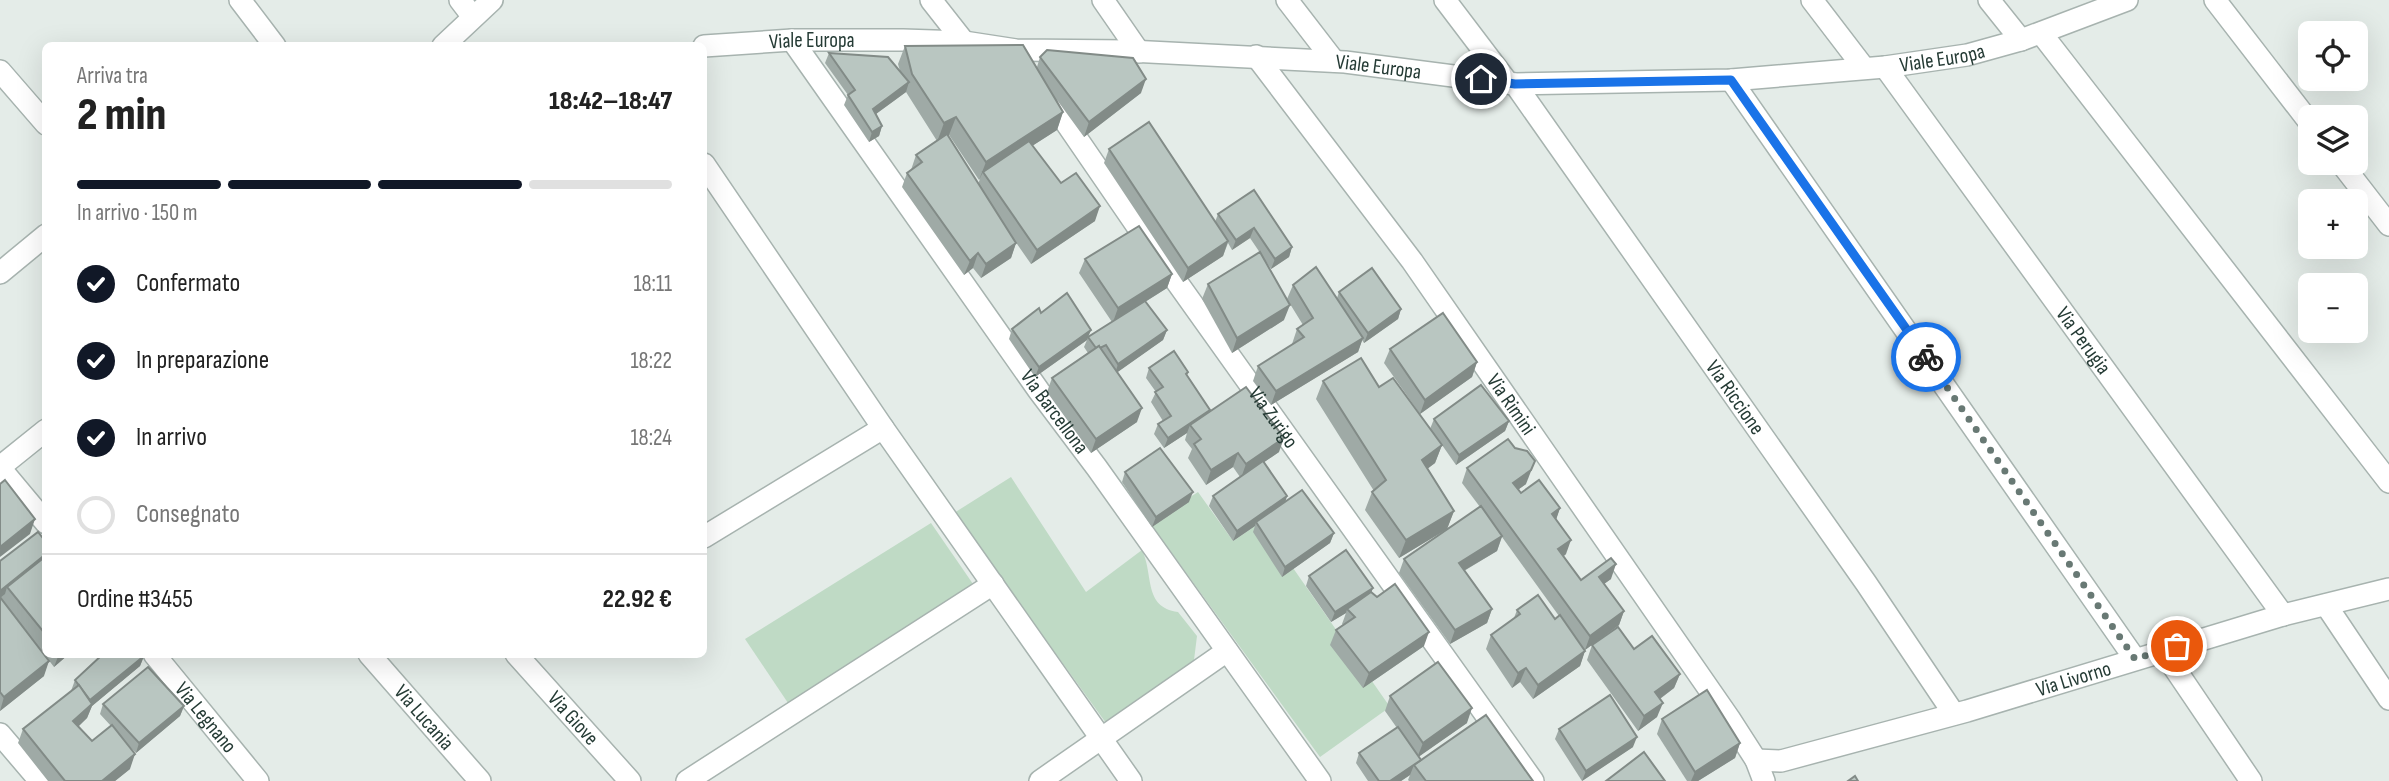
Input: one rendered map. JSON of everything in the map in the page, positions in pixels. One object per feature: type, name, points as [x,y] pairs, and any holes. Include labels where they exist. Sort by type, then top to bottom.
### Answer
[{"type":"street","points":[[240,0],[272,42]]},
{"type":"street","points":[[460,0],[473,17]]},
{"type":"street","points":[[447,42],[492,0]]},
{"type":"street","points":[[931,0],[964,42]]},
{"type":"street","points":[[1103,0],[1139,52]]},
{"type":"street","points":[[1287,0],[1334,61]]},
{"type":"street","name":"Via Riccione","points":[[1445,0],[1511,83],[1866,583],[1954,714]]},
{"type":"street","name":"Via Perugia","points":[[1812,0],[1875,67],[2283,615]]},
{"type":"street","points":[[1989,0],[2031,37],[2389,482]]},
{"type":"street","name":"Viale Europa","points":[[707,47],[792,40],[964,42],[1016,50],[1256,56],[1334,61],[1511,83],[1731,80],[1875,67],[1967,55],[2031,37],[2127,0]]},
{"type":"street","points":[[2215,0],[2298,107]]},
{"type":"street","name":"Via Barcellona","points":[[792,40],[1038,391],[1097,468],[1320,781]]},
{"type":"street","name":"Via Zurigo","points":[[1016,50],[1146,239],[1533,781]]},
{"type":"street","name":"Via Rimini","points":[[1256,56],[1412,261],[1756,760],[1764,781]]},
{"type":"street","points":[[1731,80],[2135,659]]},
{"type":"street","points":[[4,83],[42,120]]},
{"type":"street","points":[[707,168],[883,428],[1131,781]]},
{"type":"street","points":[[2350,175],[2389,225]]},
{"type":"street","points":[[0,273],[42,238]]},
{"type":"street","points":[[707,535],[883,428]]},
{"type":"street","points":[[42,433],[0,467],[42,518]]},
{"type":"street","points":[[687,781],[993,584]]},
{"type":"street","name":"Via Livorno","points":[[1756,760],[1782,761],[1954,714],[2283,615],[2389,589]]},
{"type":"street","points":[[2326,605],[2389,699]]},
{"type":"street","points":[[1040,781],[1227,651]]},
{"type":"street","points":[[2162,651],[2251,781]]},
{"type":"street","name":"Via Legnano","points":[[157,658],[258,781]]},
{"type":"street","name":"Via Lucania","points":[[372,658],[480,781]]},
{"type":"street","name":"Via Giove","points":[[520,658],[630,781]]},
{"type":"street","points":[[0,734],[40,781]]},
{"type":"green space","points":[[1011,477],[1086,592],[1142,550],[1154,597],[1167,609],[1178,612],[1197,636],[1194,660],[1106,723],[954,513]]},
{"type":"green space","points":[[1198,492],[1233,541],[1261,522],[1390,707],[1320,757],[1150,523]]},
{"type":"green space","points":[[931,523],[973,584],[963,596],[788,703],[745,639]]},
{"type":"building","points":[[1023,45],[1063,112],[986,162],[956,117],[944,123],[912,74],[905,46]]},
{"type":"building","points":[[1047,50],[1133,58],[1146,79],[1089,122],[1040,57]]},
{"type":"building","points":[[829,53],[888,57],[909,82],[873,109],[882,126],[872,132],[848,95],[855,90]]},
{"type":"building","points":[[1149,122],[1228,241],[1188,268],[1109,149]]},
{"type":"building","points":[[947,134],[1016,243],[986,264],[978,253],[970,261],[907,173],[922,162],[916,155]]},
{"type":"building","points":[[1029,141],[1061,183],[1076,173],[1100,206],[1037,250],[983,172]]},
{"type":"building","points":[[1254,190],[1292,247],[1275,259],[1254,228],[1236,240],[1218,214]]},
{"type":"building","points":[[1139,226],[1172,274],[1118,308],[1085,259]]},
{"type":"building","points":[[1260,252],[1290,305],[1237,338],[1208,284]]},
{"type":"building","points":[[1316,267],[1363,338],[1276,391],[1258,366],[1304,337],[1297,329],[1313,318],[1293,285]]},
{"type":"building","points":[[1372,268],[1401,309],[1368,333],[1339,292]]},
{"type":"building","points":[[1067,293],[1091,330],[1039,367],[1012,329],[1039,308],[1041,313]]},
{"type":"building","points":[[1145,301],[1167,330],[1118,364],[1106,345],[1096,348],[1088,337]]},
{"type":"building","points":[[1443,313],[1477,362],[1425,400],[1390,349]]},
{"type":"building","points":[[1099,346],[1142,408],[1096,439],[1052,378]]},
{"type":"building","points":[[1174,351],[1210,410],[1168,438],[1158,424],[1171,416],[1155,392],[1163,387],[1149,368]]},
{"type":"building","points":[[1361,358],[1379,387],[1393,378],[1442,445],[1422,460],[1454,511],[1406,540],[1372,492],[1386,480],[1323,381]]},
{"type":"building","points":[[1481,385],[1509,421],[1459,455],[1434,419]]},
{"type":"building","points":[[1246,387],[1284,438],[1246,464],[1238,453],[1211,470],[1194,444],[1201,439],[1190,425]]},
{"type":"building","points":[[1508,439],[1515,448],[1527,451],[1535,461],[1531,470],[1513,483],[1521,493],[1539,480],[1560,508],[1552,514],[1571,540],[1558,549],[1581,580],[1611,558],[1616,564],[1599,577],[1624,611],[1590,636],[1467,468]]},
{"type":"building","points":[[1160,448],[1193,492],[1156,517],[1125,472]]},
{"type":"building","points":[[1263,461],[1287,496],[1237,531],[1213,496]]},
{"type":"building","points":[[5,480],[35,519],[0,547],[0,484]]},
{"type":"building","points":[[1302,490],[1334,533],[1285,567],[1256,522]]},
{"type":"building","points":[[1481,506],[1502,536],[1459,563],[1492,609],[1455,630],[1404,559]]},
{"type":"building","points":[[38,532],[42,537],[42,557],[0,591],[0,561]]},
{"type":"building","points":[[1346,550],[1373,588],[1335,612],[1309,576]]},
{"type":"building","points":[[42,559],[42,630],[7,587]]},
{"type":"building","points":[[1395,584],[1429,632],[1369,673],[1336,630],[1355,617],[1347,609],[1371,592],[1377,597]]},
{"type":"building","points":[[1538,595],[1555,619],[1560,615],[1585,651],[1538,685],[1526,668],[1518,673],[1491,635],[1520,614],[1517,610]]},
{"type":"building","points":[[0,597],[42,652],[42,658],[49,661],[4,697],[0,692]]},
{"type":"building","points":[[1618,627],[1634,649],[1652,636],[1680,674],[1655,692],[1663,703],[1644,716],[1592,645]]},
{"type":"building","points":[[99,658],[142,658],[90,700],[75,680]]},
{"type":"building","points":[[1438,662],[1472,708],[1423,743],[1390,696]]},
{"type":"building","points":[[148,667],[184,706],[139,743],[103,704]]},
{"type":"building","points":[[79,685],[92,704],[73,721],[92,741],[112,725],[135,754],[102,781],[65,781],[23,729]]},
{"type":"building","points":[[1707,690],[1740,743],[1695,772],[1662,719]]},
{"type":"building","points":[[1610,695],[1637,737],[1586,771],[1559,729]]},
{"type":"building","points":[[1486,715],[1533,781],[1426,781],[1414,765]]},
{"type":"building","points":[[1398,727],[1421,760],[1390,781],[1379,781],[1359,753]]},
{"type":"building","points":[[1644,752],[1665,781],[1606,781]]},
{"type":"way so far","points":[[1926,357],[2135,659],[2177,646]]},
{"type":"route","points":[[1481,79],[1515,84],[1731,80],[1926,357]]}]
